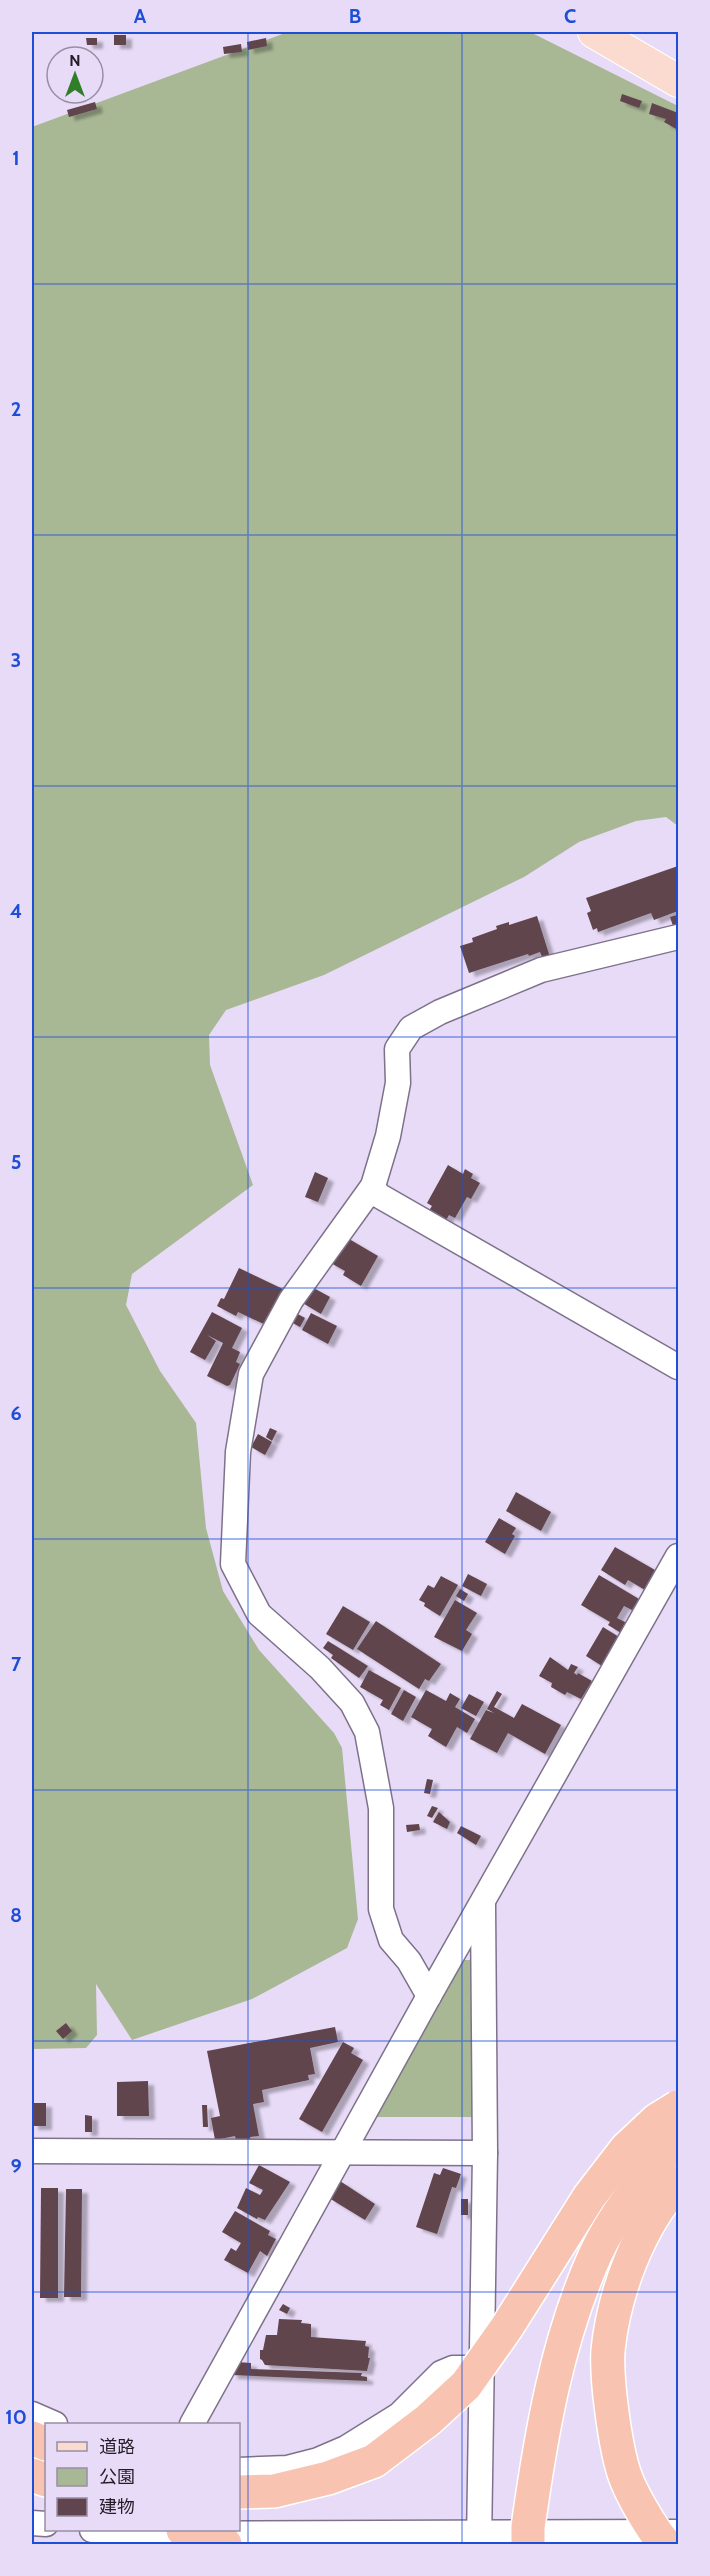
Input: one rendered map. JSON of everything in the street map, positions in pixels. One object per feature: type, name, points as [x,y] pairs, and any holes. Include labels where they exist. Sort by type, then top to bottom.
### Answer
[{"type":"highway","points":[[240,2492],[274,2491],[328,2478],[374,2461],[428,2420],[466,2385],[507,2327],[589,2197],[626,2149],[657,2120],[678,2107]]},
{"type":"highway","points":[[528,2544],[528,2527],[548,2403],[567,2333],[593,2263],[628,2200],[678,2139]]},
{"type":"highway","points":[[665,2544],[656,2535],[624,2474],[613,2415],[608,2352],[617,2297],[637,2248],[666,2196],[678,2183]]},
{"type":"highway","points":[[189,2531],[225,2544]]},
{"type":"main road","points":[[594,32],[678,81]]},
{"type":"street","points":[[429,1996],[409,1961],[391,1940],[381,1909],[381,1808],[367,1732],[352,1703],[320,1668],[259,1614],[233,1564],[238,1452],[250,1374],[291,1300],[373,1186],[388,1136],[398,1083],[397,1049],[411,1028],[440,1012],[541,970],[678,937]]},
{"type":"street","points":[[373,1186],[378,1195],[678,1367]]},
{"type":"street","points":[[193,2423],[340,2154],[678,1556]]},
{"type":"street","points":[[479,2538],[485,2153],[483,1904]]},
{"type":"street","points":[[32,2151],[485,2153]]},
{"type":"street","points":[[240,2470],[287,2468],[337,2452],[399,2415],[441,2373],[453,2368],[481,2368]]},
{"type":"street","points":[[32,2414],[53,2423]]},
{"type":"street","points":[[102,2531],[126,2536],[479,2538],[678,2532]]},
{"type":"green space","points":[[288,32],[530,32],[678,106],[678,826],[666,817],[636,821],[579,842],[524,877],[324,975],[226,1010],[209,1035],[210,1065],[253,1185],[132,1274],[126,1305],[160,1371],[196,1423],[206,1528],[223,1591],[259,1650],[334,1733],[342,1748],[358,1919],[347,1948],[252,1999],[132,2040],[96,1984],[97,2035],[86,2048],[32,2049],[32,127],[91,105],[105,105],[105,100]]},
{"type":"green space","points":[[457,1960],[473,1960],[472,2117],[370,2117]]},
{"type":"building","points":[[114,35],[126,35],[126,45],[114,45]]},
{"type":"building","points":[[86,38],[97,38],[97,45],[87,45]]},
{"type":"building","points":[[266,38],[267,46],[248,50],[247,42]]},
{"type":"building","points":[[241,44],[242,52],[224,54],[223,47]]},
{"type":"building","points":[[622,94],[642,101],[639,108],[620,101]]},
{"type":"building","points":[[652,103],[678,113],[678,130],[664,122],[666,119],[649,114]]},
{"type":"building","points":[[84,105],[96,105],[97,109],[69,117],[67,110]]},
{"type":"building","points":[[678,866],[678,911],[654,920],[651,913],[598,932],[597,928],[593,930],[587,913],[591,911],[586,898]]},
{"type":"building","points":[[677,915],[678,927],[674,929],[670,917]]},
{"type":"building","points":[[537,916],[550,957],[543,959],[540,952],[529,956],[528,954],[469,973],[460,946],[473,942],[472,938],[497,929],[496,926],[509,922],[509,925]]},
{"type":"building","points":[[448,1165],[463,1174],[465,1169],[473,1174],[471,1178],[480,1183],[471,1199],[467,1197],[455,1218],[449,1215],[445,1222],[428,1212],[432,1206],[427,1203]]},
{"type":"building","points":[[315,1172],[328,1178],[318,1202],[305,1197]]},
{"type":"building","points":[[344,1236],[378,1256],[361,1286],[343,1275],[345,1271],[329,1262]]},
{"type":"building","points":[[239,1268],[285,1290],[268,1326],[238,1312],[236,1316],[217,1306],[221,1298],[224,1299]]},
{"type":"building","points":[[310,1286],[330,1297],[321,1314],[301,1302]]},
{"type":"building","points":[[212,1312],[242,1328],[232,1348],[240,1352],[236,1362],[240,1364],[230,1385],[227,1386],[207,1376],[223,1343],[207,1335],[216,1341],[205,1360],[190,1352]]},
{"type":"building","points":[[294,1312],[305,1318],[300,1327],[289,1321]]},
{"type":"building","points":[[311,1313],[337,1326],[328,1344],[302,1330]]},
{"type":"building","points":[[270,1428],[277,1431],[272,1441],[266,1437]]},
{"type":"building","points":[[258,1434],[272,1442],[265,1455],[251,1447]]},
{"type":"building","points":[[516,1492],[551,1512],[541,1531],[506,1511]]},
{"type":"building","points":[[499,1518],[516,1528],[512,1534],[515,1536],[505,1554],[485,1542]]},
{"type":"building","points":[[615,1547],[655,1570],[645,1590],[628,1580],[625,1585],[601,1570]]},
{"type":"building","points":[[468,1574],[487,1584],[481,1596],[462,1586]]},
{"type":"building","points":[[599,1575],[639,1599],[632,1610],[624,1606],[617,1618],[627,1623],[621,1633],[608,1625],[610,1622],[581,1605]]},
{"type":"building","points":[[441,1576],[458,1585],[440,1616],[419,1600],[428,1585],[434,1588]]},
{"type":"building","points":[[460,1589],[468,1594],[464,1601],[456,1596]]},
{"type":"building","points":[[455,1600],[477,1613],[466,1630],[472,1634],[462,1651],[434,1637]]},
{"type":"building","points":[[343,1606],[370,1622],[353,1650],[326,1634]]},
{"type":"building","points":[[376,1621],[441,1664],[429,1681],[425,1679],[419,1689],[357,1649]]},
{"type":"building","points":[[603,1627],[619,1637],[602,1666],[586,1656]]},
{"type":"building","points":[[328,1641],[368,1666],[359,1678],[331,1658],[333,1655],[323,1648]]},
{"type":"building","points":[[550,1657],[568,1670],[571,1664],[578,1667],[574,1673],[592,1681],[581,1699],[567,1692],[565,1695],[551,1687],[552,1683],[539,1676]]},
{"type":"building","points":[[369,1670],[401,1688],[389,1710],[380,1705],[383,1700],[360,1687]]},
{"type":"building","points":[[404,1690],[416,1697],[403,1721],[391,1714]]},
{"type":"building","points":[[426,1690],[446,1701],[450,1693],[460,1699],[455,1707],[475,1719],[467,1733],[457,1727],[446,1747],[428,1736],[432,1729],[411,1717]]},
{"type":"building","points":[[497,1691],[502,1694],[494,1707],[514,1718],[522,1704],[561,1725],[545,1754],[508,1733],[497,1753],[470,1739],[486,1710],[494,1713],[487,1709]]},
{"type":"building","points":[[469,1694],[484,1702],[476,1716],[461,1708]]},
{"type":"building","points":[[427,1779],[433,1780],[430,1794],[424,1793]]},
{"type":"building","points":[[432,1806],[438,1808],[432,1818],[427,1816]]},
{"type":"building","points":[[439,1812],[450,1822],[447,1829],[433,1822]]},
{"type":"building","points":[[419,1824],[420,1830],[407,1832],[406,1825]]},
{"type":"building","points":[[461,1826],[481,1836],[476,1845],[457,1833]]},
{"type":"building","points":[[66,2023],[72,2031],[63,2039],[56,2031]]},
{"type":"building","points":[[335,2027],[338,2042],[310,2048],[315,2074],[308,2075],[309,2080],[262,2090],[264,2102],[253,2104],[259,2136],[250,2137],[251,2141],[237,2144],[235,2136],[215,2140],[211,2118],[220,2116],[207,2051]]},
{"type":"building","points":[[343,2042],[354,2048],[351,2053],[363,2060],[322,2132],[299,2119]]},
{"type":"building","points":[[148,2081],[149,2116],[117,2116],[117,2082]]},
{"type":"building","points":[[32,2103],[46,2103],[46,2126],[32,2126]]},
{"type":"building","points":[[202,2105],[207,2105],[208,2127],[203,2127]]},
{"type":"building","points":[[85,2115],[92,2116],[92,2132],[85,2132]]},
{"type":"building","points":[[259,2165],[290,2182],[265,2220],[258,2217],[257,2219],[237,2208],[246,2188],[260,2195],[263,2190],[249,2183]]},
{"type":"building","points":[[443,2168],[461,2174],[456,2188],[452,2187],[437,2234],[416,2227],[434,2173],[440,2175]]},
{"type":"building","points":[[340,2181],[375,2204],[365,2220],[329,2198]]},
{"type":"building","points":[[41,2188],[58,2188],[58,2298],[40,2298]]},
{"type":"building","points":[[66,2189],[82,2189],[81,2297],[64,2297]]},
{"type":"building","points":[[461,2199],[468,2199],[468,2215],[461,2215]]},
{"type":"building","points":[[235,2211],[270,2231],[268,2235],[276,2239],[267,2256],[260,2251],[248,2273],[224,2260],[231,2248],[236,2251],[241,2243],[222,2232]]},
{"type":"building","points":[[283,2304],[290,2308],[287,2314],[279,2310]]},
{"type":"building","points":[[279,2319],[302,2320],[301,2323],[311,2324],[311,2337],[366,2341],[365,2346],[369,2347],[368,2358],[370,2358],[367,2371],[265,2365],[260,2359],[260,2350],[263,2350],[266,2335],[277,2335]]},
{"type":"building","points":[[237,2362],[251,2363],[251,2369],[362,2373],[361,2376],[367,2377],[367,2381],[231,2375],[232,2370],[237,2370]]}]
